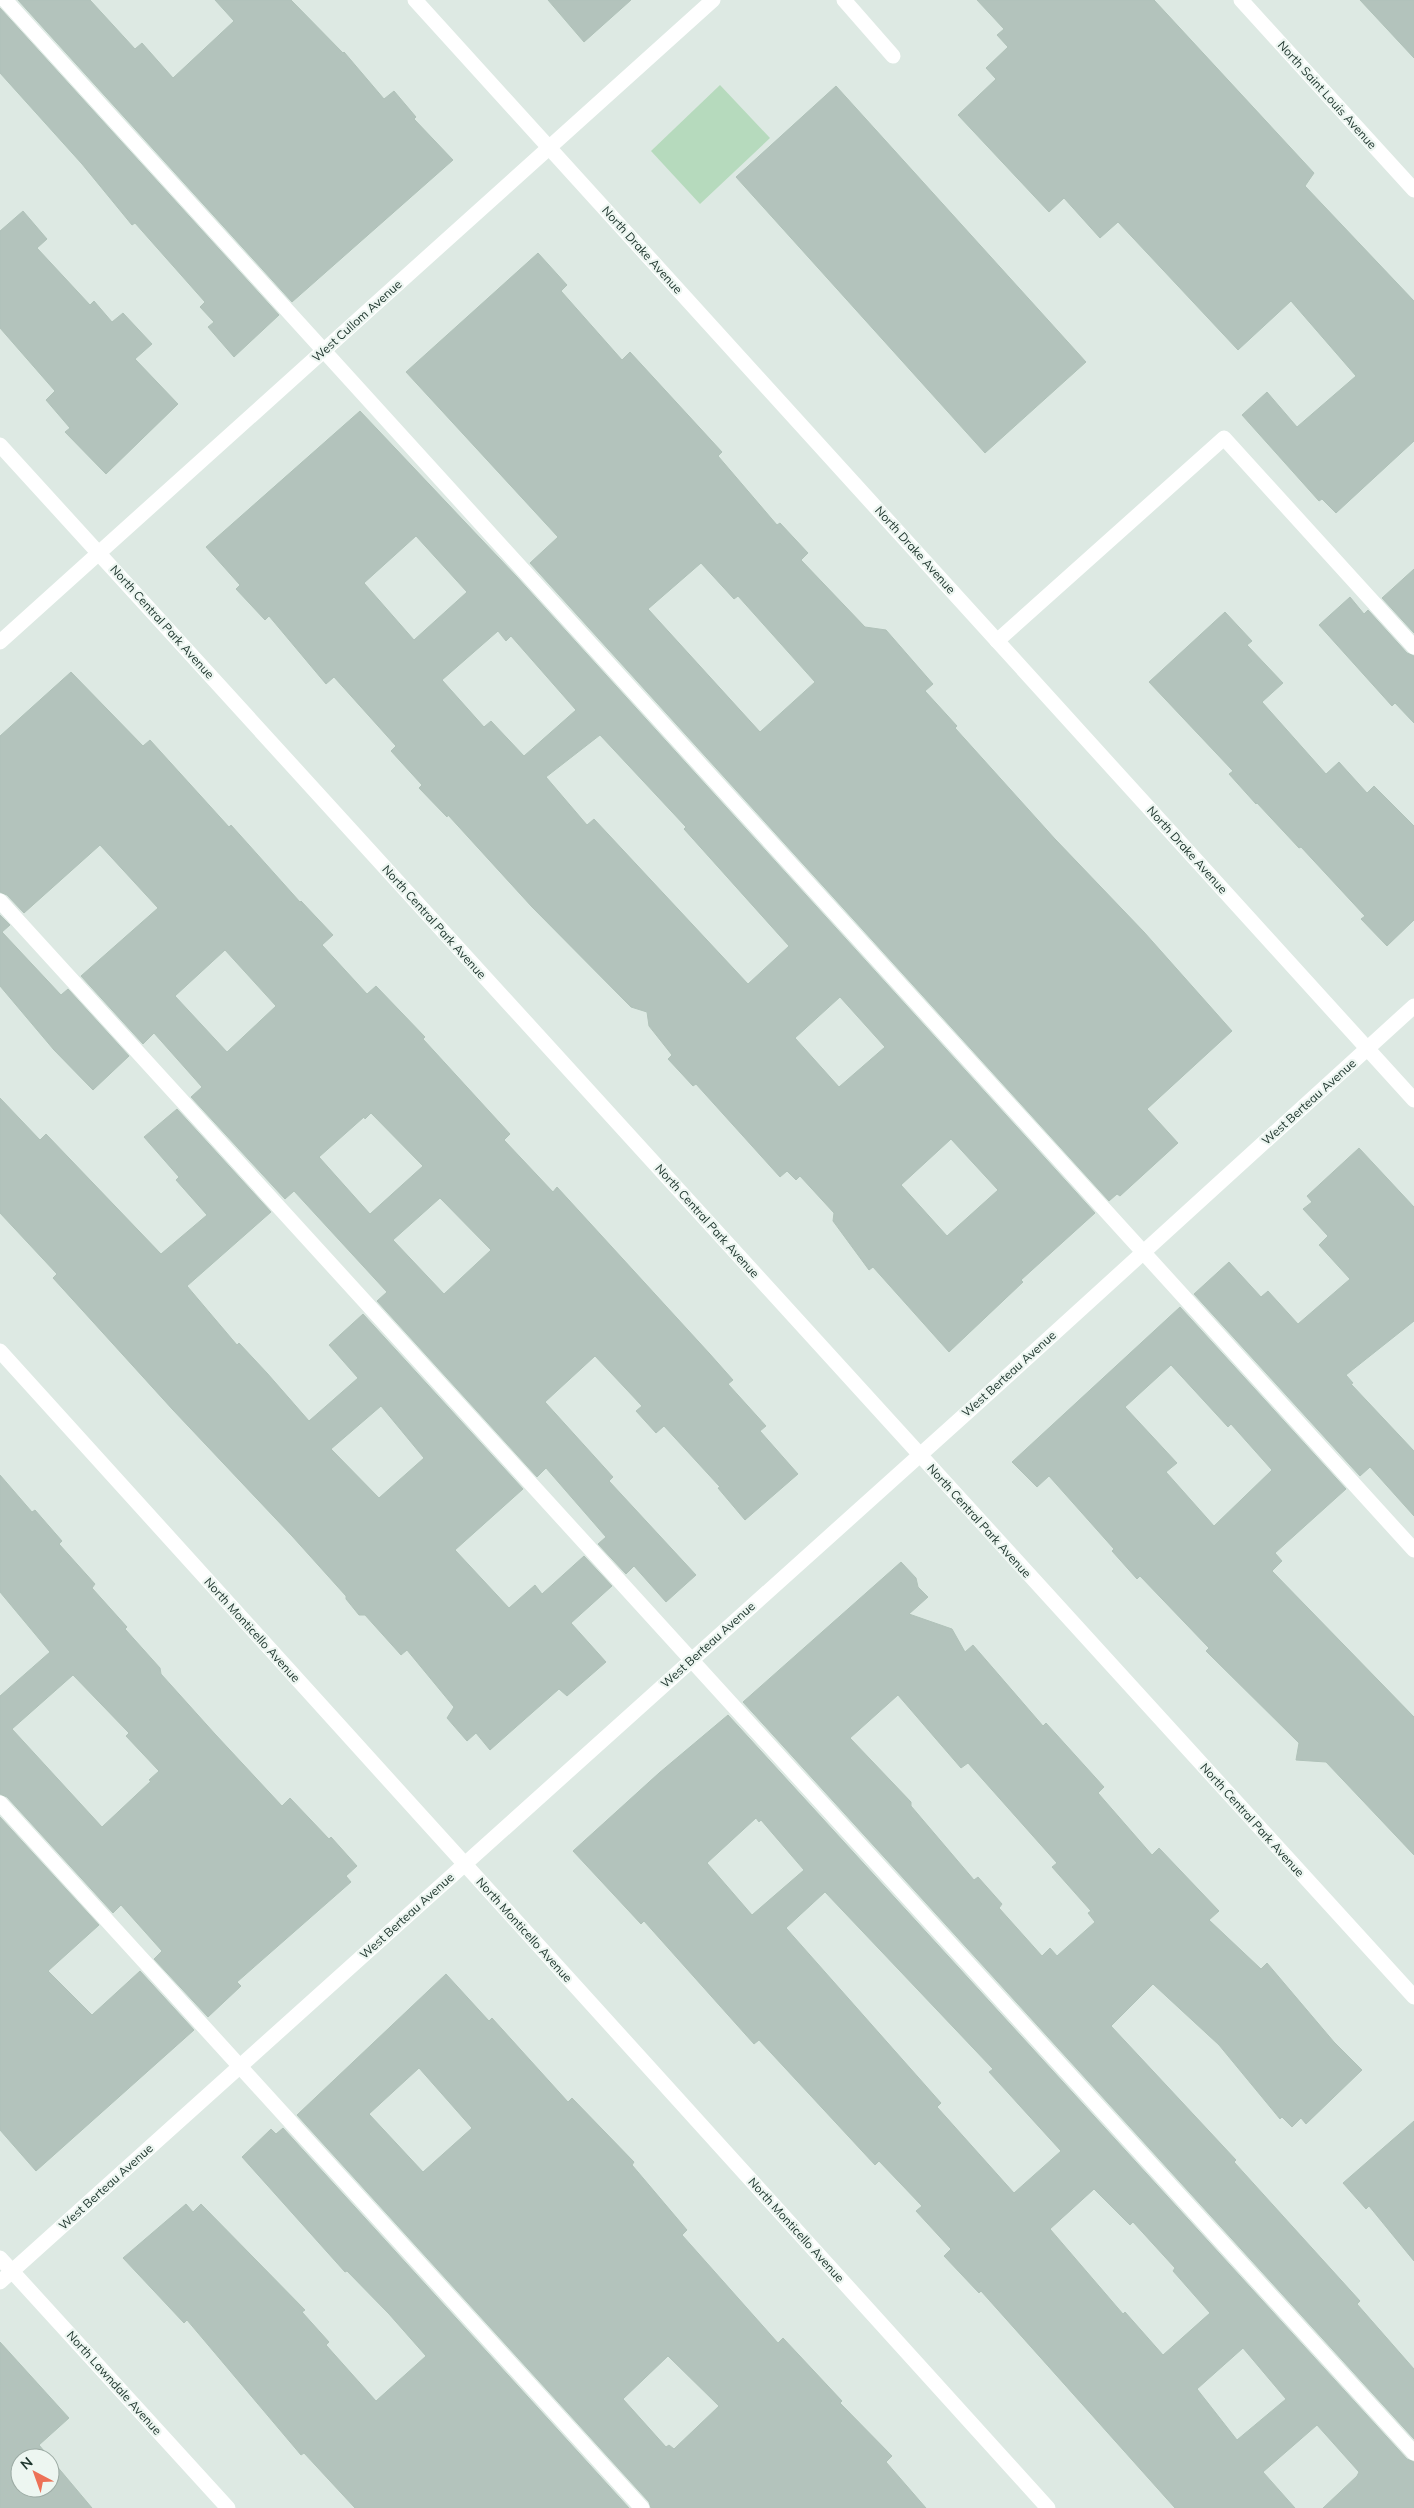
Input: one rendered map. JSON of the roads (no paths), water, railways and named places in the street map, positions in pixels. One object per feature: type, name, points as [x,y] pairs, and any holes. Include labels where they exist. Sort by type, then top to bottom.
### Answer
[{"type":"street","points":[[5,0],[1414,1550]]},
{"type":"street","name":"North Drake Avenue","points":[[415,0],[1414,1100]]},
{"type":"street","name":"West Cullom Avenue","points":[[0,642],[714,0]]},
{"type":"street","points":[[844,0],[894,56]]},
{"type":"street","name":"North Saint Louis Avenue","points":[[1241,0],[1414,190]]},
{"type":"street","points":[[997,641],[1224,438],[1414,648]]},
{"type":"street","name":"North Central Park Avenue","points":[[0,445],[1414,1997]]},
{"type":"street","points":[[0,901],[1414,2453]]},
{"type":"street","name":"West Berteau Avenue","points":[[0,2282],[1143,1253],[1414,1006]]},
{"type":"street","name":"North Monticello Avenue","points":[[0,1352],[1048,2508]]},
{"type":"street","points":[[0,1804],[642,2508]]},
{"type":"street","name":"North Lawndale Avenue","points":[[0,2258],[228,2508]]}]
